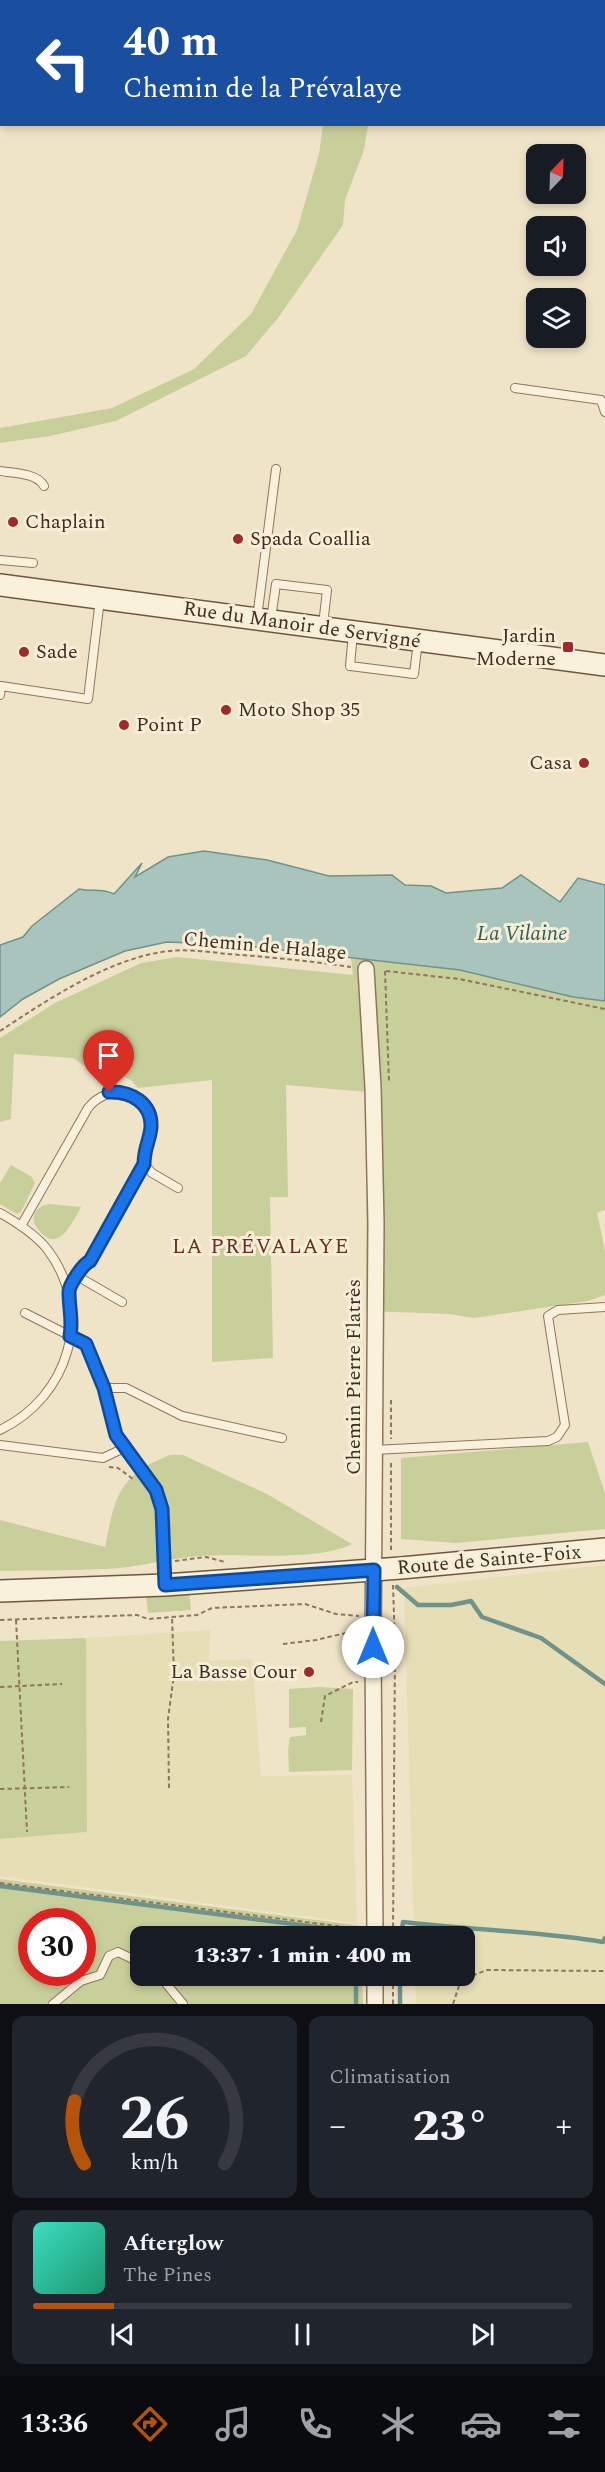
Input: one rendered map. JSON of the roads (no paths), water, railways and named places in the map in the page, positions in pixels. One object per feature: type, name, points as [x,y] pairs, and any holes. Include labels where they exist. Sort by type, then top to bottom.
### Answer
[{"type":"street","name":"Rue du Manoir de Servigné","points":[[0,585],[605,665]]},
{"type":"street","name":"Chemin Pierre Flatrès","points":[[366,969],[373,1087],[376,1212],[374,1450],[383,1569],[368,1621],[373,1681],[375,1926]]},
{"type":"street","name":"Route de Sainte-Foix","points":[[0,1591],[165,1585],[383,1569],[605,1549]]},
{"type":"street","points":[[375,1986],[375,2004]]},
{"type":"lane","points":[[515,388],[601,400],[605,412]]},
{"type":"lane","points":[[264,620],[276,469]]},
{"type":"lane","points":[[0,471],[34,477],[41,480],[44,486]]},
{"type":"lane","points":[[0,560],[33,563]]},
{"type":"lane","points":[[264,620],[276,584],[327,590],[323,628]]},
{"type":"lane","points":[[0,695],[1,686],[88,699],[100,598]]},
{"type":"lane","points":[[353,632],[350,666],[371,669],[414,674],[418,641]]},
{"type":"lane","points":[[21,1226],[88,1108],[100,1096],[109,1092],[121,1091],[139,1099],[146,1107],[151,1126],[144,1150],[144,1164],[90,1261],[83,1264],[68,1289]]},
{"type":"lane","points":[[144,1164],[152,1173],[178,1188]]},
{"type":"lane","points":[[0,1212],[21,1226],[46,1248],[68,1289],[72,1324],[62,1368],[48,1394],[33,1410],[0,1430]]},
{"type":"lane","points":[[77,1276],[122,1302]]},
{"type":"lane","points":[[374,1450],[548,1441],[557,1437],[565,1425],[548,1316],[558,1310],[605,1307]]},
{"type":"lane","points":[[25,1313],[86,1344],[104,1388],[116,1435],[156,1490],[162,1509],[165,1585]]},
{"type":"lane","points":[[104,1388],[126,1388],[182,1416],[282,1438]]},
{"type":"lane","points":[[0,1445],[103,1458],[124,1448]]},
{"type":"lane","points":[[53,2004],[81,1980],[100,1975],[109,1956],[118,1952],[130,1958]]},
{"type":"lane","points":[[166,1986],[183,2004]]},
{"type":"water","name":"La Vilaine","points":[[204,851],[267,860],[329,876],[392,875],[405,885],[431,886],[446,893],[502,888],[521,875],[560,902],[578,878],[605,885],[605,1001],[573,997],[460,970],[238,945],[167,942],[125,951],[59,979],[23,999],[0,1017],[0,945],[23,937],[32,926],[79,889],[114,894],[142,863],[135,877],[168,857]]},
{"type":"waterway","points":[[397,1587],[418,1605],[451,1605],[471,1601],[482,1617],[541,1638],[605,1684]]},
{"type":"waterway","points":[[0,1886],[309,1926]]},
{"type":"waterway","points":[[402,1926],[403,1922],[443,1926]]},
{"type":"waterway","points":[[475,1929],[553,1935],[603,1942],[605,1938]]},
{"type":"waterway","points":[[356,1986],[356,2004]]},
{"type":"waterway","points":[[400,1986],[400,2004]]},
{"type":"place","name":"Chaplain","points":[[13,522]]},
{"type":"place","name":"Spada Coallia","points":[[238,539]]},
{"type":"place","name":"Jardin Moderne","points":[[568,647]]},
{"type":"place","name":"Sade","points":[[24,652]]},
{"type":"place","name":"Moto Shop 35","points":[[226,710]]},
{"type":"place","name":"Point P","points":[[124,725]]},
{"type":"place","name":"Casa","points":[[584,763]]},
{"type":"place","name":"La Basse Cour","points":[[309,1672]]},
{"type":"district","name":"LA PRÉVALAYE","points":[[261,1247]]}]
